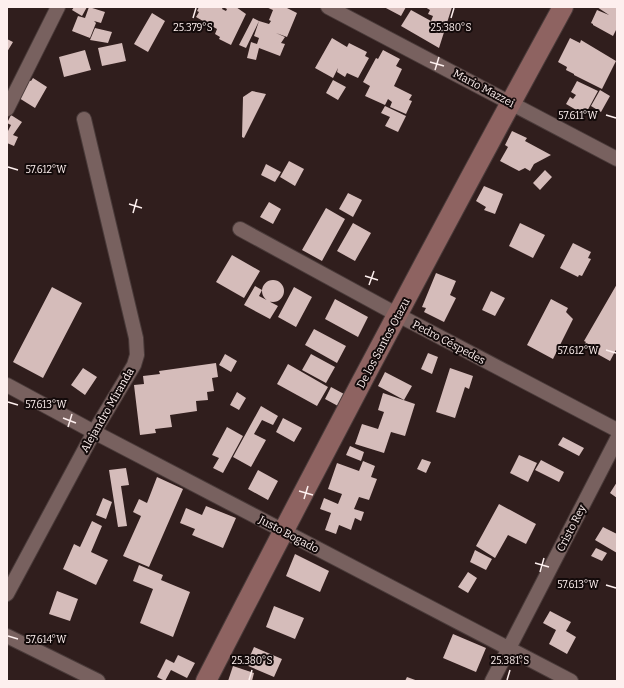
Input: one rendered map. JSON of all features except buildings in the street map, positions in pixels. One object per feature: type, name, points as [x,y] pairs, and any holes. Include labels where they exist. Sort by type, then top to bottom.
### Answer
[{"type":"street","points":[[8,106],[58,7]]},
{"type":"street","name":"Mario Mazzei","points":[[328,7],[617,159]]},
{"type":"street","name":"De los Santos Otazu","points":[[206,681],[283,531],[511,102],[564,7]]},
{"type":"street","name":"Alejandro Miranda","points":[[7,594],[94,432],[134,365],[137,355],[136,338],[84,119]]},
{"type":"street","name":"Pedro Céspedes","points":[[240,229],[398,315],[617,430]]},
{"type":"street","name":"Justo Bogado","points":[[7,385],[571,681]]},
{"type":"street","name":"Cristo Rey","points":[[492,681],[617,439]]},
{"type":"street","points":[[7,636],[98,681]]}]
